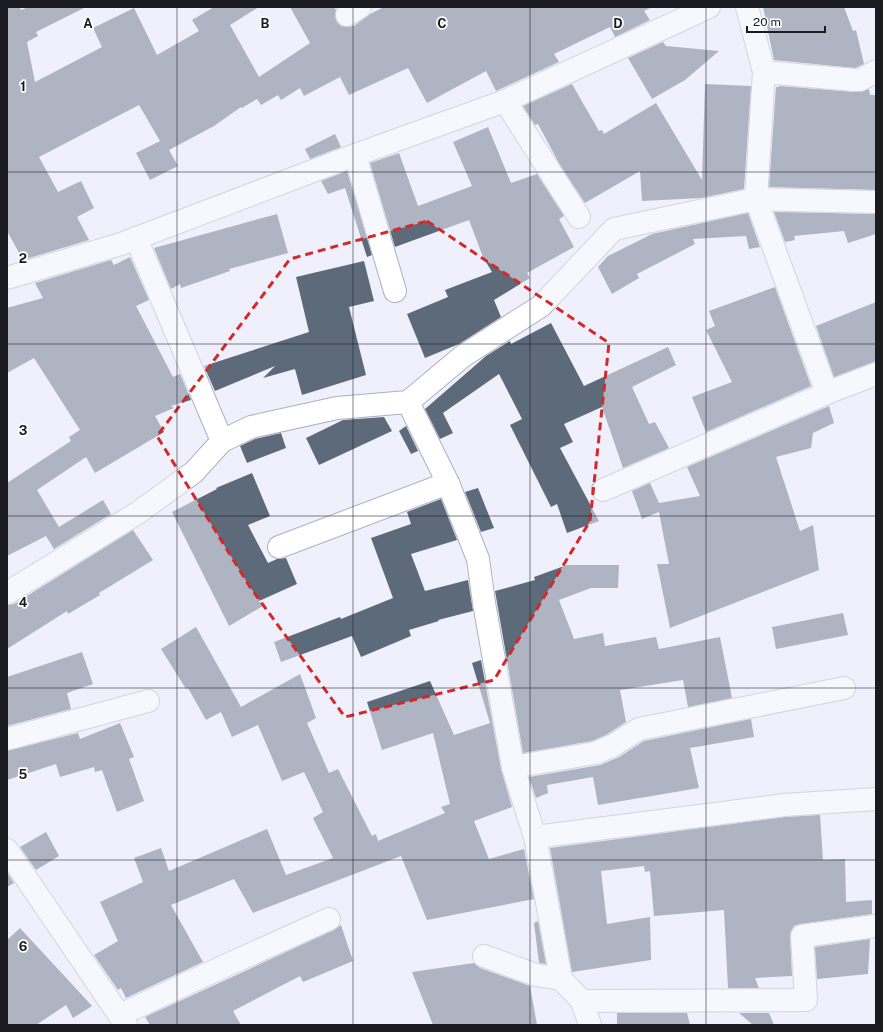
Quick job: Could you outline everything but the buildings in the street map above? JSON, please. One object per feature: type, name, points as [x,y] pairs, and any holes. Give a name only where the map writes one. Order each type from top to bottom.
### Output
[{"type":"street","points":[[7,278],[136,238],[355,155],[505,101],[709,7]]},
{"type":"street","points":[[747,7],[764,72],[756,199],[827,393]]},
{"type":"street","points":[[764,72],[860,80],[876,71]]},
{"type":"street","points":[[505,101],[579,217]]},
{"type":"street","points":[[355,155],[395,291]]},
{"type":"street","points":[[7,593],[139,512],[194,472],[222,441],[251,427],[336,408],[408,402],[463,356],[541,306],[614,229],[756,199],[876,202]]},
{"type":"street","points":[[136,238],[222,441]]},
{"type":"street","points":[[603,490],[827,393],[876,374]]},
{"type":"street","points":[[408,402],[448,483],[478,559],[484,603],[513,767],[535,837],[561,979],[582,1001],[590,1025]]},
{"type":"street","points":[[279,547],[448,483]]},
{"type":"street","points":[[513,767],[595,753],[612,746],[639,729],[844,688]]},
{"type":"street","points":[[7,739],[148,702]]},
{"type":"street","points":[[535,837],[784,805],[876,799]]},
{"type":"street","points":[[7,850],[123,1020],[229,964],[329,919]]},
{"type":"street","points":[[582,1001],[806,1000],[802,936],[876,926]]},
{"type":"street","points":[[484,956],[536,975],[561,979]]},
{"type":"highlighted area","points":[[427,221],[609,343],[590,521],[494,680],[345,717],[250,587],[157,436],[290,259]]}]
